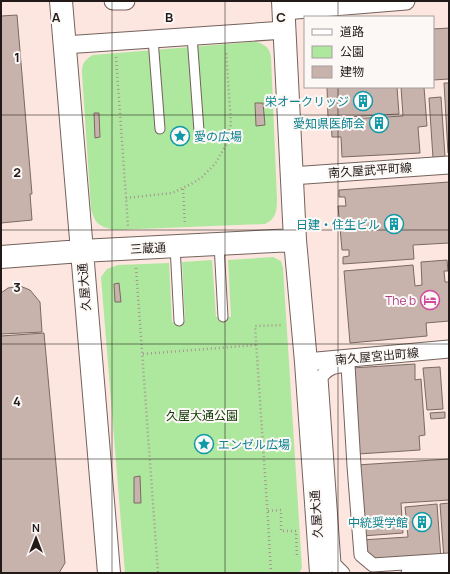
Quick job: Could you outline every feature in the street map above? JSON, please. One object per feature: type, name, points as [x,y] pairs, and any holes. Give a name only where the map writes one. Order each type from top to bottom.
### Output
[{"type":"street","name":"久屋大通","points":[[61,1],[109,573]]},
{"type":"street","points":[[113,1],[126,1]]},
{"type":"street","points":[[64,45],[192,36],[284,14],[406,1]]},
{"type":"street","name":"久屋大通","points":[[284,14],[295,240],[306,362],[321,573]]},
{"type":"street","name":"南久屋武平町線","points":[[291,176],[449,165]]},
{"type":"street","name":"三蔵通","points":[[1,257],[81,251],[295,240]]},
{"type":"street","name":"南久屋宮出町線","points":[[306,362],[449,349]]},
{"type":"street","points":[[342,573],[334,564],[321,378],[328,369],[337,366],[348,365],[354,474],[361,555],[373,565],[449,560]]},
{"type":"street","points":[[408,573],[449,570]]},
{"type":"lane","points":[[192,36],[199,131]]},
{"type":"lane","points":[[152,39],[160,129]]},
{"type":"lane","points":[[219,244],[224,317]]},
{"type":"lane","points":[[175,246],[180,321]]},
{"type":"path","points":[[108,57],[116,57],[128,226]]},
{"type":"path","points":[[183,189],[185,224]]},
{"type":"path","points":[[136,264],[158,573]]},
{"type":"path","points":[[271,573],[255,326],[284,325]]},
{"type":"path","points":[[142,354],[256,346]]},
{"type":"path","points":[[268,511],[281,510],[281,531],[296,531],[297,557]]},
{"type":"green space","name":"愛の広場","points":[[251,42],[264,45],[271,57],[277,199],[276,211],[272,220],[265,224],[114,230],[98,224],[91,209],[82,73],[82,67],[87,59],[93,55]]},
{"type":"green space","name":"久屋大通公園","points":[[273,257],[281,261],[283,268],[302,568],[299,573],[125,573],[101,277],[107,269],[118,265],[169,263],[172,322],[185,321],[182,262],[212,260],[216,317],[231,317],[228,260]]},
{"type":"building","points":[[17,15],[32,194],[30,194],[32,220],[1,223],[1,16]]},
{"type":"building","points":[[449,28],[449,79],[434,80],[434,29]]},
{"type":"building","points":[[444,83],[449,83],[449,153],[448,153]]},
{"type":"building","name":"栄オークリッジ","points":[[327,88],[397,88],[399,114],[328,118]]},
{"type":"building","name":"愛知県医師会","points":[[401,88],[424,88],[427,126],[418,127],[420,153],[342,157],[341,137],[332,137],[331,120],[403,116]]},
{"type":"building","points":[[441,97],[445,157],[433,158],[429,98]]},
{"type":"building","points":[[255,103],[263,103],[265,125],[256,126]]},
{"type":"building","points":[[94,113],[99,113],[100,137],[95,138]]},
{"type":"building","name":"日建・住生ビル","points":[[449,182],[449,243],[413,245],[414,259],[343,264],[343,257],[349,256],[349,250],[342,250],[338,206],[346,206],[345,197],[339,197],[339,190]]},
{"type":"building","points":[[447,260],[448,271],[444,271],[445,282],[449,282],[449,321],[426,323],[427,336],[350,343],[344,271],[413,265],[415,286],[422,285],[421,262]]},
{"type":"building","points":[[119,283],[121,302],[115,302],[114,284]]},
{"type":"building","points":[[20,286],[30,290],[40,302],[42,332],[1,334],[1,293],[8,288]]},
{"type":"building","points":[[44,333],[65,563],[59,573],[1,573],[1,336]]},
{"type":"building","points":[[415,364],[415,380],[421,379],[425,435],[419,436],[420,450],[358,454],[352,368]]},
{"type":"building","points":[[440,367],[443,409],[427,410],[423,368]]},
{"type":"building","points":[[445,412],[445,418],[431,419],[430,413]]},
{"type":"building","points":[[449,459],[449,500],[401,503],[403,533],[362,536],[357,465]]},
{"type":"building","points":[[140,476],[141,503],[134,503],[134,477]]},
{"type":"building","points":[[449,503],[449,559],[444,559],[440,504]]},
{"type":"building","name":"中統奨学館","points":[[437,504],[441,559],[373,564],[361,540],[408,537],[405,507]]},
{"type":"place","name":"栄オークリッジ","points":[[363,101]]},
{"type":"place","name":"愛知県医師会","points":[[379,123]]},
{"type":"place","name":"愛の広場","points":[[180,136]]},
{"type":"place","name":"日建・住生ビル","points":[[394,224]]},
{"type":"place","name":"The b","points":[[430,300]]},
{"type":"place","name":"エンゼル広場","points":[[204,444]]},
{"type":"place","name":"中統奨学館","points":[[422,522]]}]
